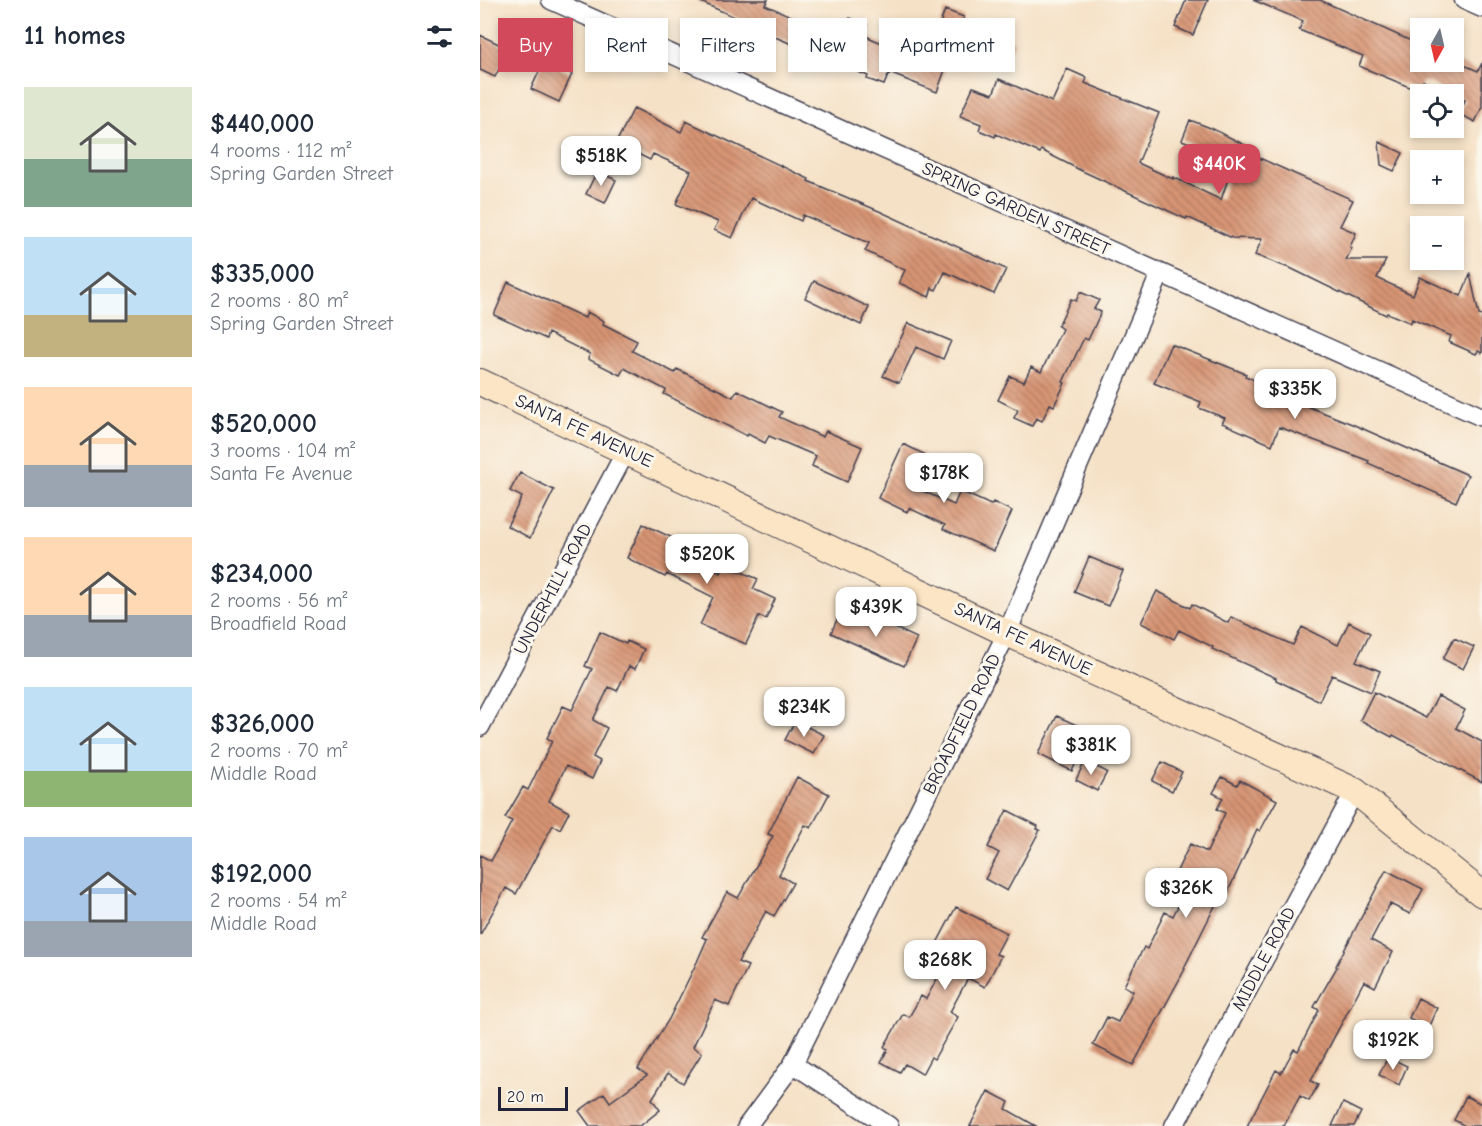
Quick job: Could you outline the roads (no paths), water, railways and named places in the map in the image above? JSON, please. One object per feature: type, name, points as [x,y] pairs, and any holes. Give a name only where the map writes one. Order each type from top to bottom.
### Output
[{"type":"main road","name":"SANTA FE AVENUE","points":[[480,382],[1007,633],[1355,791],[1482,894]]},
{"type":"street","name":"SPRING GARDEN STREET","points":[[551,0],[1482,417]]},
{"type":"street","points":[[1464,0],[1482,8]]},
{"type":"street","name":"BROADFIELD ROAD","points":[[747,1126],[793,1064],[1007,633],[1160,274]]},
{"type":"street","name":"UNDERHILL ROAD","points":[[480,728],[626,451]]},
{"type":"street","name":"MIDDLE ROAD","points":[[1174,1126],[1355,791]]},
{"type":"street","points":[[793,1064],[889,1126]]}]
